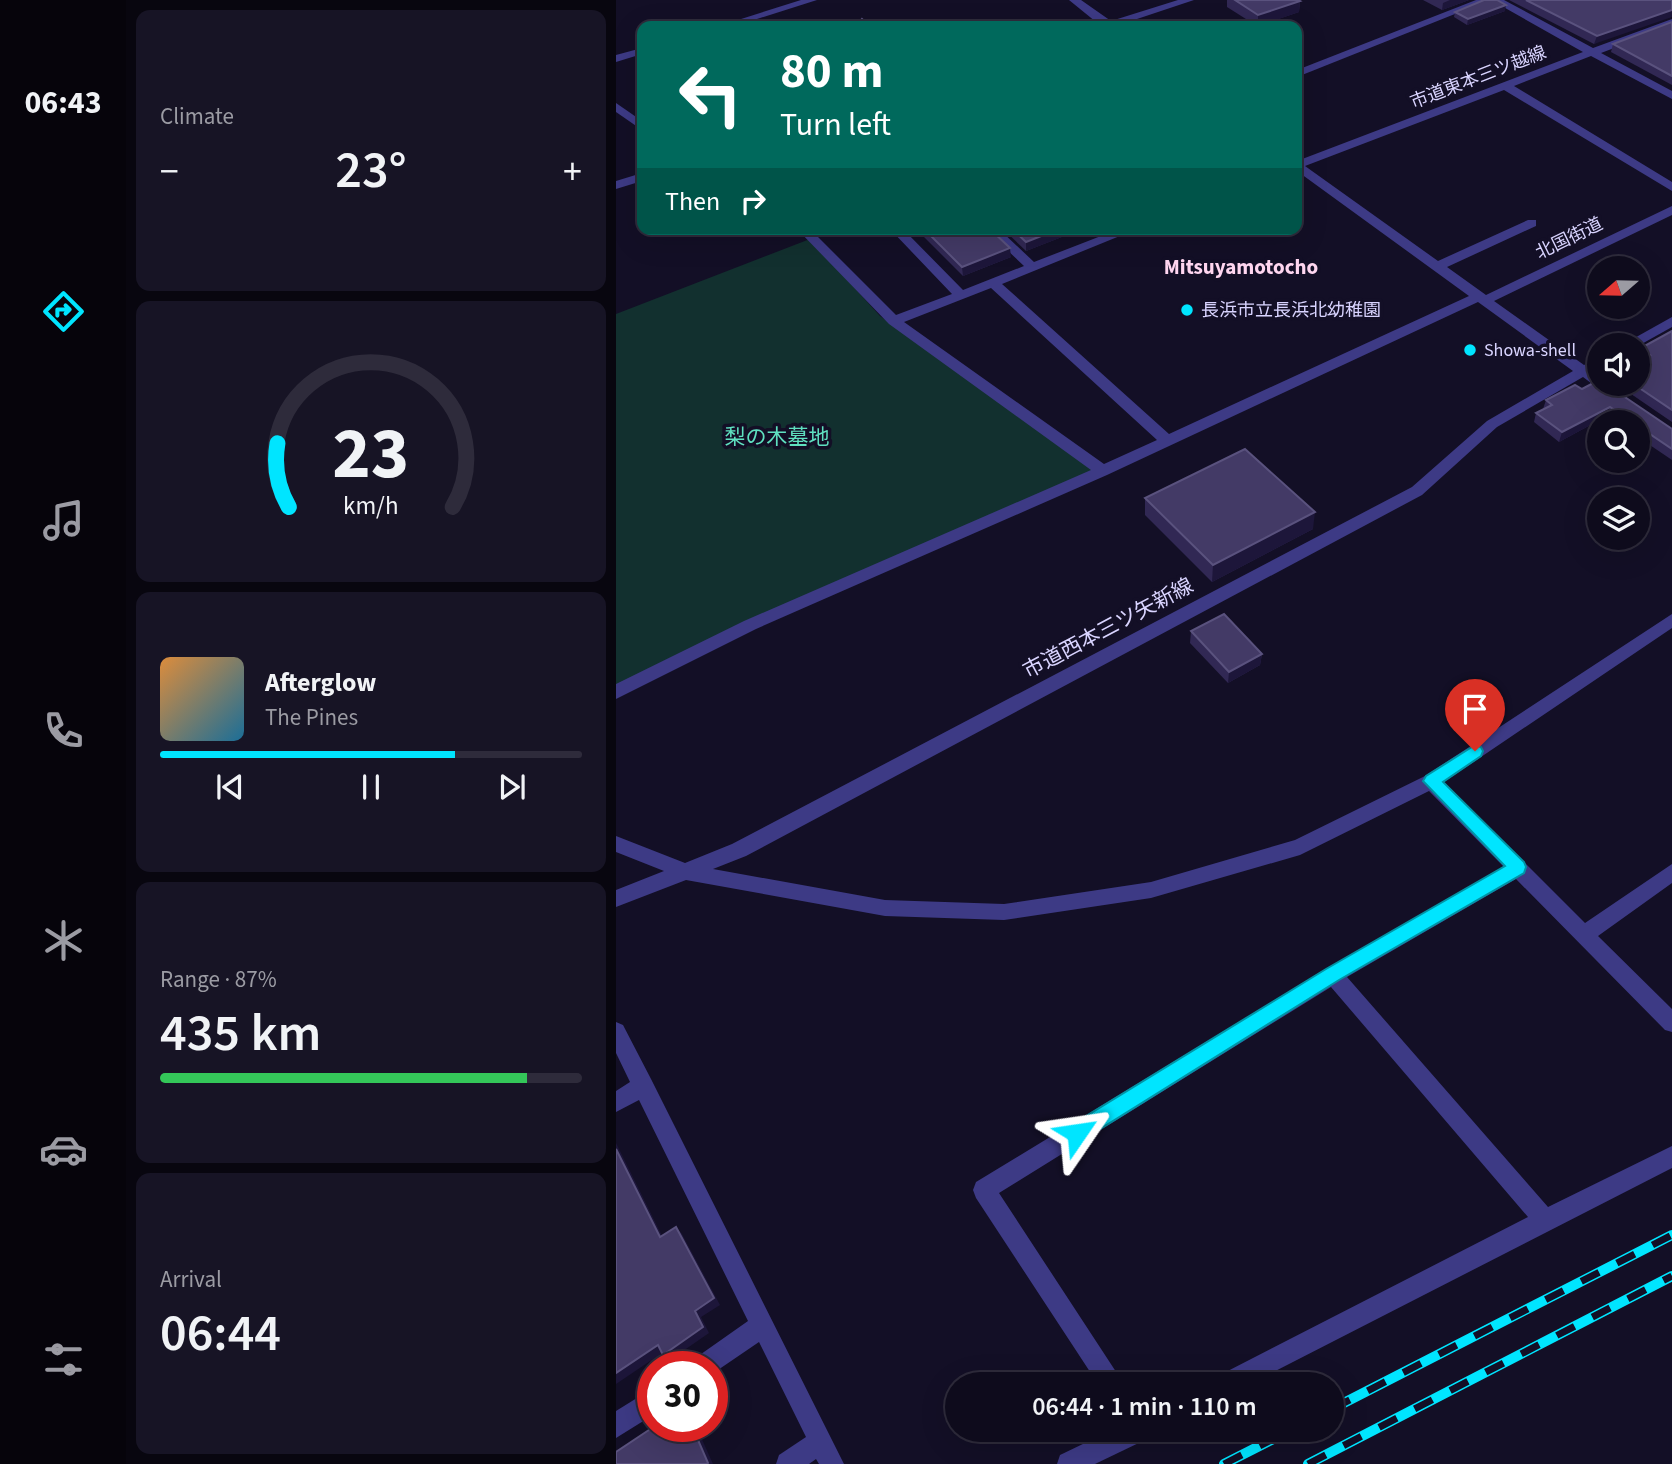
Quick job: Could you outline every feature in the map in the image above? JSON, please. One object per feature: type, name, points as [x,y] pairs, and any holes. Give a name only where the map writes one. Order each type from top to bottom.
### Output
[{"type":"street","points":[[741,21],[812,0]]},
{"type":"street","points":[[1074,0],[1102,21]]},
{"type":"street","points":[[1124,21],[1189,0]]},
{"type":"street","points":[[1302,72],[1485,0]]},
{"type":"street","points":[[1496,0],[1672,96]]},
{"type":"street","name":"市道東本三ツ越線","points":[[1302,163],[1672,22]]},
{"type":"street","points":[[1657,28],[1672,36]]},
{"type":"street","points":[[616,59],[637,53]]},
{"type":"street","points":[[1504,85],[1672,187]]},
{"type":"street","points":[[616,106],[637,123]]},
{"type":"street","points":[[1302,169],[1587,374]]},
{"type":"street","points":[[616,185],[637,179]]},
{"type":"street","name":"北国街道","points":[[616,692],[750,625],[1102,471],[1672,210]]},
{"type":"street","points":[[1436,267],[1532,223]]},
{"type":"street","points":[[809,235],[894,321],[1102,471]]},
{"type":"street","points":[[902,235],[961,295]]},
{"type":"street","points":[[997,235],[1032,267]]},
{"type":"street","points":[[894,321],[1115,235]]},
{"type":"street","points":[[993,283],[1167,440]]},
{"type":"street","points":[[1650,333],[1672,321]]},
{"type":"street","name":"市道西本三ツ矢新線","points":[[616,899],[739,850],[1417,491],[1492,424],[1587,368]]},
{"type":"street","points":[[616,844],[687,872],[885,908],[1004,912],[1151,890],[1300,847],[1432,781],[1672,620]]},
{"type":"street","points":[[1432,781],[1672,1023]]},
{"type":"street","points":[[1104,1372],[984,1190],[1333,975],[1518,867]]},
{"type":"street","points":[[1585,934],[1672,872]]},
{"type":"street","points":[[1333,975],[1545,1220]]},
{"type":"street","points":[[616,1032],[832,1464]]},
{"type":"street","points":[[616,1102],[643,1086]]},
{"type":"street","points":[[1249,1372],[1672,1157]]},
{"type":"street","points":[[725,1351],[764,1324]]},
{"type":"street","points":[[616,1426],[637,1411]]},
{"type":"street","points":[[788,1464],[821,1441]]},
{"type":"street","points":[[1069,1464],[1114,1442]]},
{"type":"green space","name":"梨の木墓地","points":[[810,239],[880,316],[1095,471],[616,687],[616,314]]},
{"type":"building","points":[[1235,0],[1298,0],[1300,1],[1258,15]]},
{"type":"building","points":[[1484,0],[1497,0],[1506,5],[1468,19],[1455,12]]},
{"type":"building","points":[[1526,0],[1672,0],[1672,10],[1597,36]]},
{"type":"building","points":[[1672,22],[1672,76],[1613,44]]},
{"type":"building","points":[[930,235],[996,235],[1010,248],[962,267]]},
{"type":"building","points":[[1018,235],[1044,235],[1026,242]]},
{"type":"building","points":[[1672,331],[1672,410],[1650,395],[1650,343]]},
{"type":"building","points":[[1575,385],[1582,389],[1587,386],[1587,396],[1623,396],[1644,410],[1614,410],[1610,407],[1604,410],[1587,410],[1587,419],[1562,432],[1536,413],[1552,405],[1546,400]]},
{"type":"building","points":[[1650,414],[1672,429],[1672,449],[1650,434]]},
{"type":"building","points":[[1245,449],[1315,512],[1213,565],[1145,498]]},
{"type":"building","points":[[1224,614],[1262,654],[1229,672],[1191,631]]},
{"type":"building","points":[[616,1149],[660,1237],[676,1227],[714,1298],[695,1311],[703,1327],[669,1351],[661,1351],[658,1345],[649,1351],[637,1351],[637,1359],[616,1373]]},
{"type":"building","points":[[637,1438],[637,1442],[699,1442],[708,1463],[616,1464],[616,1452]]},
{"type":"railway","points":[[1344,1403],[1672,1235]]},
{"type":"railway","points":[[1308,1464],[1672,1276]]},
{"type":"railway","points":[[1224,1464],[1267,1442]]},
{"type":"place","name":"長浜市立長浜北幼稚園","points":[[1187,310]]},
{"type":"place","name":"Showa-shell","points":[[1470,350]]},
{"type":"district","name":"Mitsuyamotocho","points":[[1241,267]]},
{"type":"route","points":[[1077,1133],[1333,975],[1518,867],[1432,781],[1475,751]]}]
